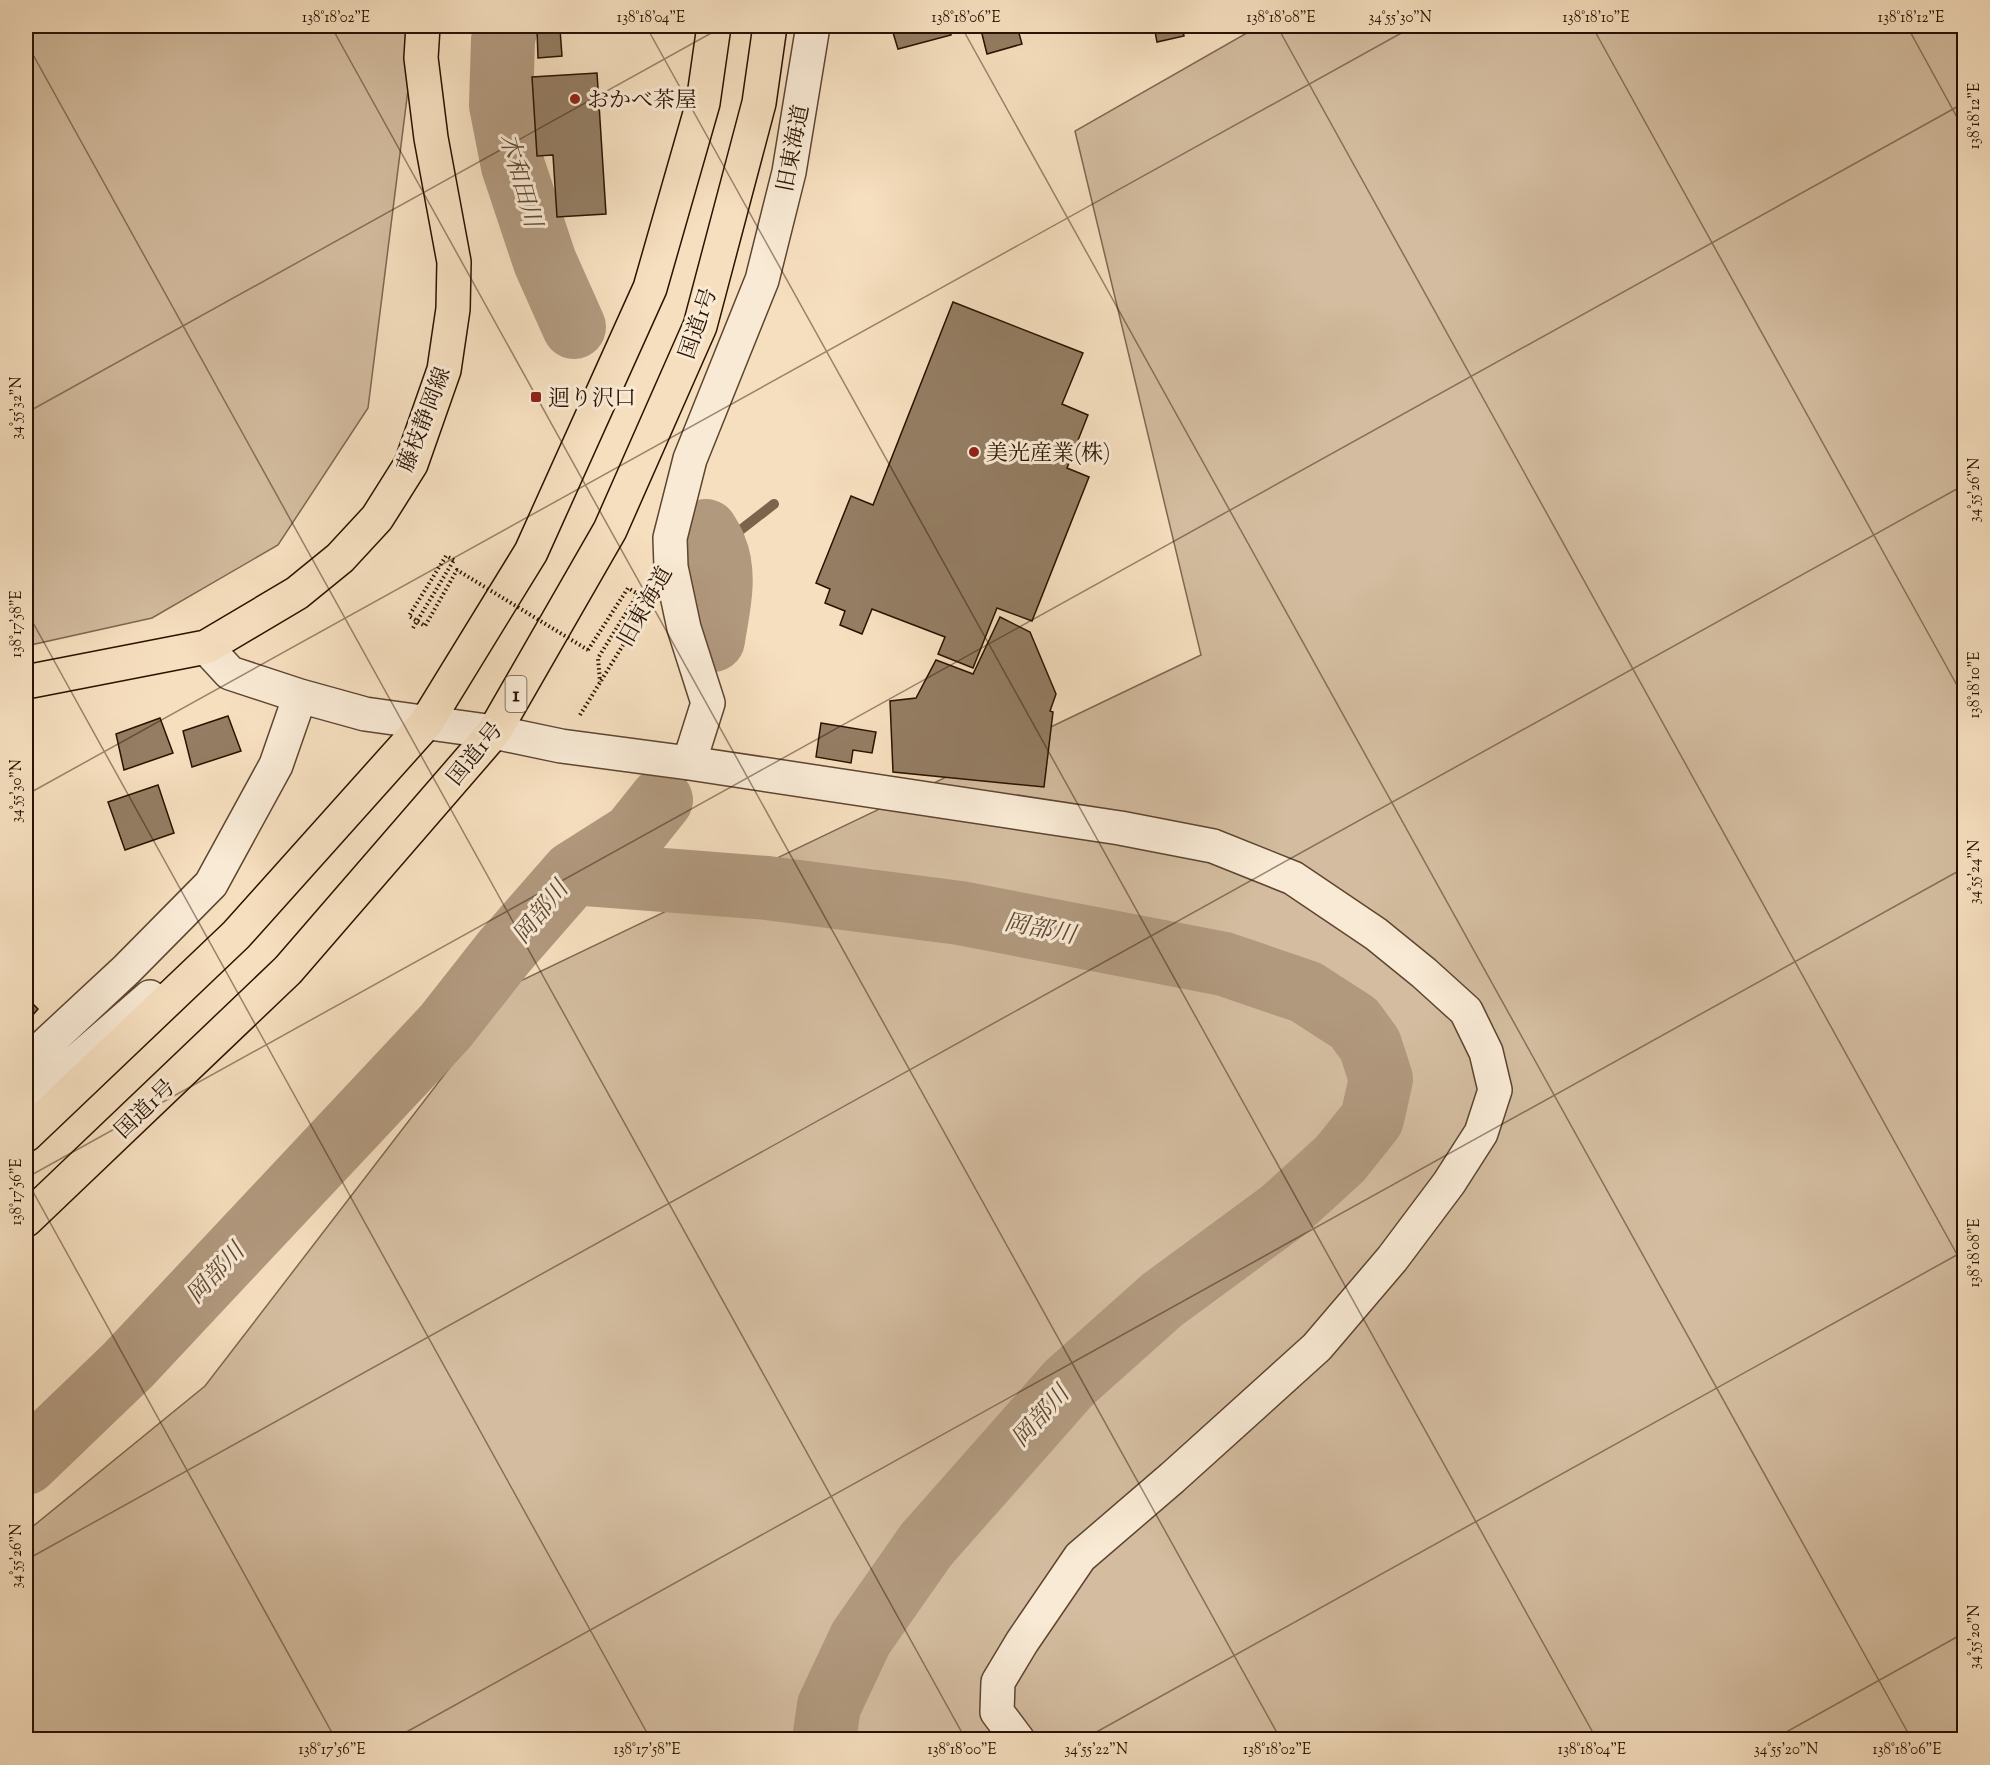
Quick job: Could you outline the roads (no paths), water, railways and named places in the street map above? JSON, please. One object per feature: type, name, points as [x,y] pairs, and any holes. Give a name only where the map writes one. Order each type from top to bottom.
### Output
[{"type":"main road","name":"藤枝静岡線","points":[[26,682],[206,647],[297,593],[340,558],[377,518],[411,464],[444,370],[453,309],[454,262],[431,138],[421,58],[423,26]]},
{"type":"main road","points":[[26,1135],[236,935],[426,723],[531,552],[650,288],[703,103],[714,26]]},
{"type":"main road","name":"国道1号","points":[[26,1220],[288,970],[494,732],[610,530],[700,326],[759,103],[770,26]]},
{"type":"street","name":"旧東海道","points":[[689,763],[708,703],[684,628],[671,567],[670,538],[690,459],[765,269],[789,172],[813,26]]},
{"type":"street","points":[[206,647],[230,673],[365,714],[494,732],[561,746],[1120,828],[1213,846],[1293,878],[1376,934],[1466,1011],[1486,1052],[1495,1090],[1481,1133],[1449,1183],[1392,1259],[1317,1347],[1172,1478],[1080,1557],[1022,1642],[998,1682],[997,1712],[1018,1740]]},
{"type":"street","points":[[26,1063],[126,970],[211,884],[276,765],[300,696]]},
{"type":"street","points":[[26,1105],[161,987],[236,935]]},
{"type":"waterway","name":"木和田川","points":[[506,26],[503,40],[501,105],[513,166],[545,262],[574,327]]},
{"type":"waterway","points":[[716,549],[774,504]]},
{"type":"waterway","name":"木和田川","points":[[706,531],[719,559],[721,582],[713,640]]},
{"type":"waterway","name":"岡部川","points":[[26,1463],[128,1365],[445,1027],[504,952],[573,873],[633,835],[661,800]]},
{"type":"waterway","name":"岡部川","points":[[573,873],[767,888],[960,913],[1224,964],[1306,992],[1354,1023],[1370,1045],[1381,1079],[1372,1119],[1340,1159],[1283,1211],[1162,1300],[1069,1383],[926,1545],[861,1638],[829,1706],[824,1740]]},
{"type":"place","name":"おかべ茶屋","points":[[575,99]]},
{"type":"place","name":"迴り沢口","points":[[536,397]]},
{"type":"place","name":"美光産業(株)","points":[[974,452]]}]
